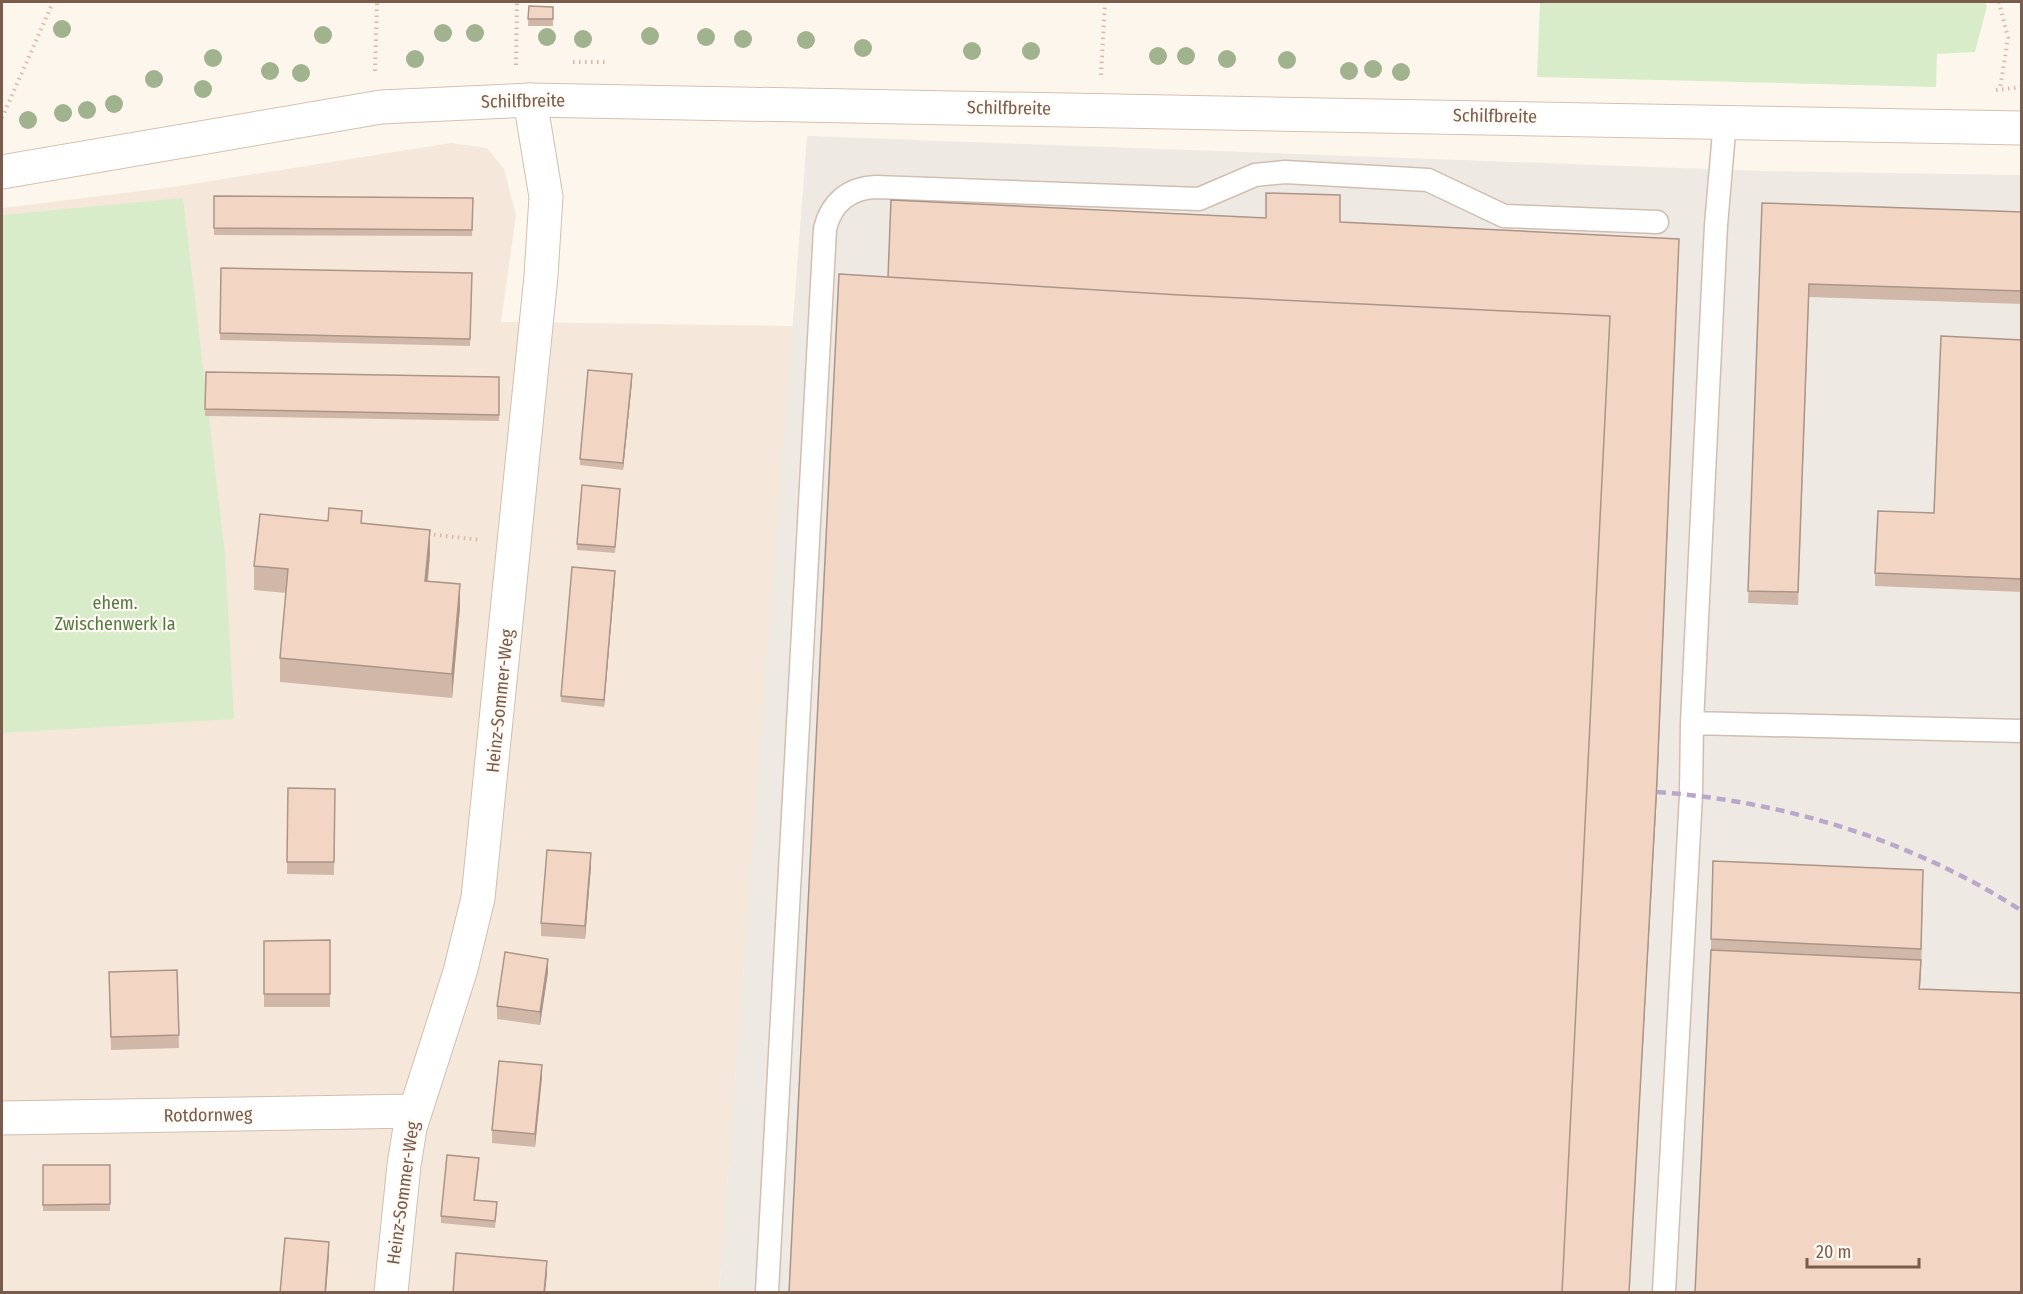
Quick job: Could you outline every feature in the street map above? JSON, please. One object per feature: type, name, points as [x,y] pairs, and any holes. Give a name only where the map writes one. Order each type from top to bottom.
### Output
[{"type":"main road","name":"Schilfbreite","points":[[2,171],[381,107],[530,100],[2022,128]]},
{"type":"main road","name":"Heinz-Sommer-Weg","points":[[391,1293],[404,1165],[415,1111],[460,972],[478,898],[541,276],[546,197],[530,100]]},
{"type":"main road","name":"Rotdornweg","points":[[2,1118],[415,1111]]},
{"type":"lane","points":[[1664,1293],[1691,795],[1692,723],[1716,225],[1725,122]]},
{"type":"lane","points":[[767,1293],[825,229],[836,204],[860,189],[876,187],[1199,199],[1255,175],[1285,172],[1428,180],[1504,216],[1657,222]]},
{"type":"lane","points":[[1692,723],[2022,731]]},
{"type":"path","points":[[2,118],[53,2]]},
{"type":"path","points":[[376,2],[374,58],[381,107]]},
{"type":"path","points":[[516,65],[517,2]]},
{"type":"path","points":[[1101,76],[1105,2]]},
{"type":"path","points":[[1999,2],[2008,38],[2000,89]]},
{"type":"path","points":[[2006,87],[2022,87]]},
{"type":"path","points":[[425,534],[515,544]]},
{"type":"shaded area","points":[[807,136],[1761,171],[2021,175],[2021,1292],[719,1292]]},
{"type":"shaded area","points":[[451,143],[487,148],[504,169],[516,215],[501,322],[793,326],[719,1292],[2,1292],[2,208],[173,187]]},
{"type":"green space","points":[[1540,2],[1984,2],[1987,6],[1975,52],[1937,54],[1936,87],[1537,77]]},
{"type":"green space","name":"ehem. Zwischenwerk Ia","points":[[183,198],[225,554],[234,719],[2,733],[2,215]]},
{"type":"building","points":[[529,6],[553,7],[553,19],[528,19]]},
{"type":"building","points":[[1266,193],[1340,195],[1340,222],[1679,239],[1657,780],[1629,1293],[1562,1293],[1610,316],[1180,295],[888,277],[891,200],[1266,218]]},
{"type":"building","points":[[214,196],[473,198],[472,230],[214,228]]},
{"type":"building","points":[[1762,203],[2022,212],[2022,291],[1809,284],[1798,592],[1748,591]]},
{"type":"building","points":[[221,268],[472,273],[470,339],[220,333]]},
{"type":"building","points":[[839,274],[1180,295],[1610,316],[1562,1293],[789,1293]]},
{"type":"building","points":[[1941,336],[2022,340],[2022,579],[1875,573],[1878,511],[1934,513]]},
{"type":"building","points":[[588,370],[632,374],[623,463],[580,459]]},
{"type":"building","points":[[206,372],[499,377],[499,415],[205,409]]},
{"type":"building","points":[[582,485],[620,489],[615,547],[577,544]]},
{"type":"building","points":[[329,508],[362,511],[361,523],[430,530],[425,581],[460,584],[452,674],[280,658],[288,569],[254,566],[260,514],[328,521]]},
{"type":"building","points":[[572,567],[615,571],[604,700],[561,696]]},
{"type":"building","points":[[288,788],[335,789],[334,862],[287,862]]},
{"type":"building","points":[[547,850],[591,853],[585,926],[541,923]]},
{"type":"building","points":[[1713,861],[1923,870],[1921,949],[1711,939]]},
{"type":"building","points":[[330,940],[330,994],[264,994],[264,941]]},
{"type":"building","points":[[1711,950],[1921,960],[1919,989],[2022,993],[2022,1293],[1695,1293]]},
{"type":"building","points":[[505,952],[548,959],[540,1012],[497,1006]]},
{"type":"building","points":[[177,970],[179,1035],[111,1037],[109,972]]},
{"type":"building","points":[[499,1061],[542,1065],[535,1134],[492,1130]]},
{"type":"building","points":[[447,1155],[479,1158],[474,1200],[497,1202],[495,1221],[441,1216]]},
{"type":"building","points":[[43,1165],[110,1165],[110,1204],[43,1205]]},
{"type":"building","points":[[285,1238],[329,1242],[325,1293],[280,1293]]},
{"type":"building","points":[[456,1253],[547,1261],[544,1293],[453,1293]]},
{"type":"railway","points":[[1657,792],[1753,805],[1800,815],[1847,829],[1937,864],[1981,886],[2022,911]]}]
